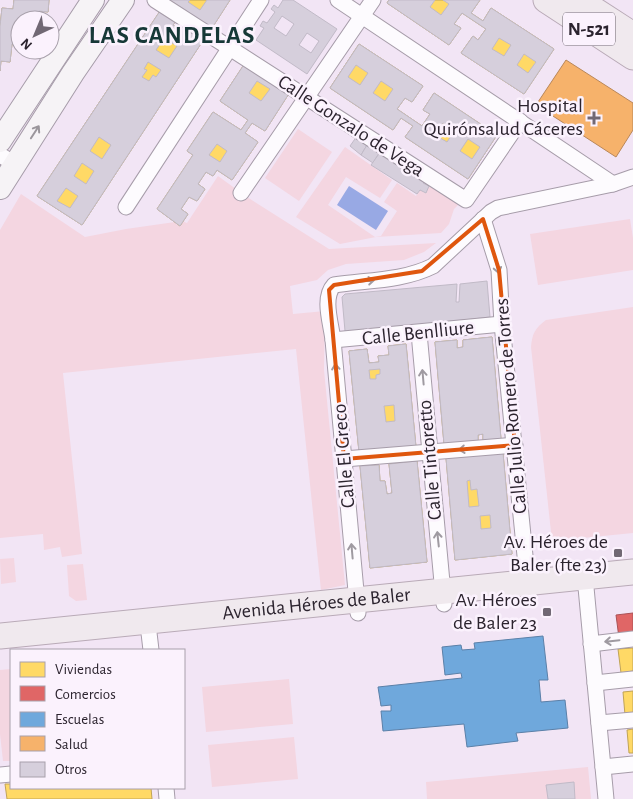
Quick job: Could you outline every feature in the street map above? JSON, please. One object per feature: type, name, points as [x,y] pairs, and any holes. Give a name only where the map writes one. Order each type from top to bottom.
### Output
[{"type":"main road","points":[[4,132],[93,0]]},
{"type":"main road","points":[[0,188],[7,159],[123,0]]},
{"type":"main road","name":"N-521","points":[[546,0],[633,58]]},
{"type":"main road","name":"N-521","points":[[579,0],[633,35]]},
{"type":"main road","name":"Avenida Héroes de Baler","points":[[586,584],[633,572]]},
{"type":"main road","name":"Avenida Héroes de Baler","points":[[0,646],[150,642],[358,606],[443,594],[586,584],[633,586]]},
{"type":"main road","name":"Avenida Héroes de Baler","points":[[0,636],[358,606]]},
{"type":"street","name":"Calle Gonzalo de Vega","points":[[155,0],[466,200],[520,121]]},
{"type":"street","points":[[126,207],[261,0]]},
{"type":"street","points":[[338,0],[613,184]]},
{"type":"street","points":[[241,193],[373,0]]},
{"type":"street","points":[[613,184],[633,164]]},
{"type":"street","points":[[483,219],[498,208],[613,184],[633,177]]},
{"type":"street","name":"Calle El Greco","points":[[358,606],[333,340],[327,299],[329,290],[334,285],[405,277],[433,266],[483,219]]},
{"type":"street","name":"Calle Julio Romero de Torres","points":[[483,219],[498,270],[529,589]]},
{"type":"street","name":"Calle Benlliure","points":[[333,340],[502,324]]},
{"type":"street","name":"Calle Tintoretto","points":[[419,333],[443,594]]},
{"type":"street","points":[[344,459],[515,444]]},
{"type":"street","points":[[586,584],[606,799]]},
{"type":"street","points":[[591,644],[633,639]]},
{"type":"street","points":[[595,683],[633,679]]},
{"type":"street","points":[[599,723],[633,720]]},
{"type":"street","points":[[603,766],[633,764]]},
{"type":"highlighted area","points":[[483,219],[499,270],[515,445],[344,459],[329,290],[334,285],[422,271]]},
{"type":"shaded area","points":[[298,129],[332,152],[299,201],[265,178]]},
{"type":"shaded area","points":[[345,147],[392,180],[380,198],[346,177],[328,205],[375,237],[381,236],[397,211],[384,202],[397,183],[416,196],[420,190],[426,193],[429,186],[459,204],[454,209],[449,224],[441,233],[376,237],[340,244],[296,217]]},
{"type":"shaded area","points":[[218,176],[247,197],[329,249],[436,243],[424,252],[404,260],[346,264],[328,270],[317,280],[290,286],[293,314],[325,311],[324,370],[345,585],[321,590],[296,349],[63,373],[82,554],[62,557],[60,547],[44,550],[43,534],[0,538],[0,230],[21,194],[85,237],[182,221],[187,223]]},
{"type":"shaded area","points":[[630,219],[633,238],[633,270],[538,285],[530,234]]},
{"type":"shaded area","points":[[633,307],[633,533],[552,541],[531,347],[533,335],[546,320]]},
{"type":"shaded area","points":[[14,558],[16,582],[1,584],[0,559]]},
{"type":"shaded area","points":[[83,564],[87,600],[76,601],[69,596],[67,565]]},
{"type":"shaded area","points":[[10,669],[10,761],[3,761],[0,734],[0,670]]},
{"type":"shaded area","points":[[289,679],[293,724],[206,732],[202,687]]},
{"type":"shaded area","points":[[294,737],[298,779],[212,787],[208,745]]},
{"type":"shaded area","points":[[588,767],[591,799],[427,799],[426,782]]},
{"type":"water","points":[[349,186],[388,211],[376,230],[337,205]]},
{"type":"building: Viviendas","points":[[14,0],[49,0],[48,10],[10,10],[10,62],[1,61],[0,71],[2,8],[13,9]]},
{"type":"building: Viviendas","points":[[170,0],[230,0],[212,28]]},
{"type":"building: Viviendas","points":[[389,0],[480,0],[471,13],[483,21],[491,8],[554,49],[524,94],[461,53],[473,36],[478,40],[486,29],[462,13],[454,24],[461,28],[449,45],[387,3]]},
{"type":"building: Viviendas","points":[[162,8],[178,18],[173,25],[179,29],[184,22],[206,36],[82,225],[37,196]]},
{"type":"building: Viviendas","points":[[359,44],[423,86],[412,102],[405,98],[397,109],[422,126],[430,114],[423,110],[434,93],[497,135],[468,179],[405,137],[413,126],[401,118],[393,130],[330,88]]},
{"type":"building: Viviendas","points":[[245,63],[290,92],[265,131],[252,123],[245,133],[258,142],[232,180],[217,170],[213,176],[206,172],[198,184],[205,189],[197,201],[189,197],[181,209],[188,214],[180,226],[157,209],[193,155],[187,151],[213,112],[241,130],[248,120],[220,101]]},
{"type":"building: Viviendas","points":[[492,337],[501,439],[483,440],[483,434],[478,435],[478,441],[444,444],[435,342],[457,340],[457,348],[463,347],[463,340]]},
{"type":"building: Viviendas","points":[[406,344],[416,447],[359,452],[349,351],[367,349],[369,363],[379,362],[378,356],[389,355],[388,346]]},
{"type":"building: Viviendas","points":[[503,453],[512,554],[455,560],[446,458]]},
{"type":"building: Viviendas","points":[[417,461],[427,562],[370,568],[360,466],[379,465],[380,481],[385,481],[387,494],[392,493],[389,464]]},
{"type":"building: Viviendas","points":[[633,648],[633,671],[621,673],[618,649]]},
{"type":"building: Viviendas","points":[[633,691],[633,715],[625,715],[623,692]]},
{"type":"building: Viviendas","points":[[633,729],[633,753],[629,753],[627,730]]},
{"type":"building: Viviendas","points":[[5,784],[10,784],[10,789],[151,789],[152,799],[7,799]]},
{"type":"building: Comercios","points":[[633,613],[633,637],[619,638],[616,615]]},
{"type":"building: Escuelas","points":[[543,636],[548,680],[539,680],[541,702],[565,700],[568,728],[516,733],[518,741],[467,747],[464,724],[383,731],[381,711],[391,711],[391,705],[381,706],[378,687],[462,678],[461,673],[445,675],[442,647],[461,645],[462,650],[475,649],[474,643]]},
{"type":"building: Salud","name":"Hospital Quirónsalud Cáceres","points":[[566,60],[633,103],[633,130],[616,157],[536,105]]},
{"type":"building: Otros","points":[[14,0],[49,0],[48,10],[10,10],[10,62],[1,61],[0,71],[2,8],[13,9]]},
{"type":"building: Otros","points":[[170,0],[190,0],[188,2],[200,10],[207,0],[230,0],[212,28]]},
{"type":"building: Otros","points":[[283,0],[293,0],[337,29],[307,74],[256,40],[264,28],[260,26],[263,21],[267,23],[275,12],[271,9],[274,5],[278,8]],"holes":[[[282,16],[294,24],[286,36],[274,28]],[[307,33],[319,41],[311,53],[299,45]]]},
{"type":"building: Otros","points":[[389,0],[435,0],[430,7],[441,15],[449,4],[443,0],[480,0],[471,13],[483,21],[491,8],[554,49],[524,94],[461,53],[473,36],[478,40],[486,29],[462,13],[454,24],[461,28],[449,45],[387,3]],"holes":[[[499,38],[511,45],[504,56],[492,49]],[[524,54],[536,62],[528,73],[517,65]]]},
{"type":"building: Otros","points":[[162,8],[178,18],[173,25],[179,29],[184,22],[206,36],[82,225],[37,196]],"holes":[[[164,38],[177,46],[169,58],[156,50]],[[148,62],[161,70],[156,77],[153,75],[149,81],[142,77],[147,70],[144,69]],[[99,137],[111,145],[102,159],[90,151]],[[82,163],[94,171],[86,184],[74,176]],[[66,188],[78,196],[70,208],[57,201]]]},
{"type":"building: Otros","points":[[359,44],[423,86],[412,102],[405,98],[397,109],[422,126],[430,114],[423,110],[434,93],[497,135],[468,179],[405,137],[413,126],[401,118],[393,130],[330,88]],"holes":[[[356,65],[368,73],[360,85],[348,77]],[[381,81],[393,89],[385,101],[373,93]],[[443,123],[455,130],[447,142],[435,135]],[[468,139],[480,147],[472,159],[460,151]]]},
{"type":"building: Otros","points":[[245,63],[290,92],[265,131],[252,123],[245,133],[258,142],[232,180],[217,170],[213,176],[206,172],[198,184],[205,189],[197,201],[189,197],[181,209],[188,214],[180,226],[157,209],[193,155],[187,151],[213,112],[241,130],[248,120],[220,101]],"holes":[[[257,81],[270,89],[261,101],[249,93]],[[217,144],[227,151],[220,162],[209,155]]]},
{"type":"building: Otros","points":[[357,136],[367,145],[361,155],[350,146]]},
{"type":"building: Otros","points":[[367,145],[379,153],[373,163],[361,155]]},
{"type":"building: Otros","points":[[381,151],[425,181],[423,183],[429,186],[426,193],[420,190],[417,194],[371,165]]},
{"type":"building: Otros","points":[[487,281],[490,317],[348,333],[345,331],[342,297],[345,294],[457,284],[456,302],[459,302],[460,284]]},
{"type":"building: Otros","points":[[492,337],[501,439],[483,440],[483,434],[478,435],[478,441],[444,444],[435,342],[457,340],[457,348],[463,347],[463,340]]},
{"type":"building: Otros","points":[[406,344],[416,447],[359,452],[349,351],[367,349],[369,363],[379,362],[378,356],[389,355],[388,346]],"holes":[[[380,369],[380,374],[376,375],[376,379],[370,379],[369,370]],[[394,405],[395,421],[386,422],[384,406]]]},
{"type":"building: Otros","points":[[503,453],[512,554],[455,560],[446,458]],"holes":[[[470,480],[471,490],[477,489],[479,506],[469,507],[467,481]],[[490,515],[491,528],[481,529],[480,516]]]},
{"type":"building: Otros","points":[[417,461],[427,562],[370,568],[360,466],[379,465],[380,481],[385,481],[387,494],[392,493],[389,464]]},
{"type":"building: Otros","points":[[574,782],[575,799],[548,799],[546,785]]},
{"type":"place","name":"Hospital Quirónsalud Cáceres","points":[[594,118]]},
{"type":"place","name":"Av. Héroes de Baler (fte 23)","points":[[618,553]]},
{"type":"place","name":"Av. Héroes de Baler 23","points":[[547,612]]},
{"type":"district","name":"LAS CANDELAS","points":[[172,35]]}]
